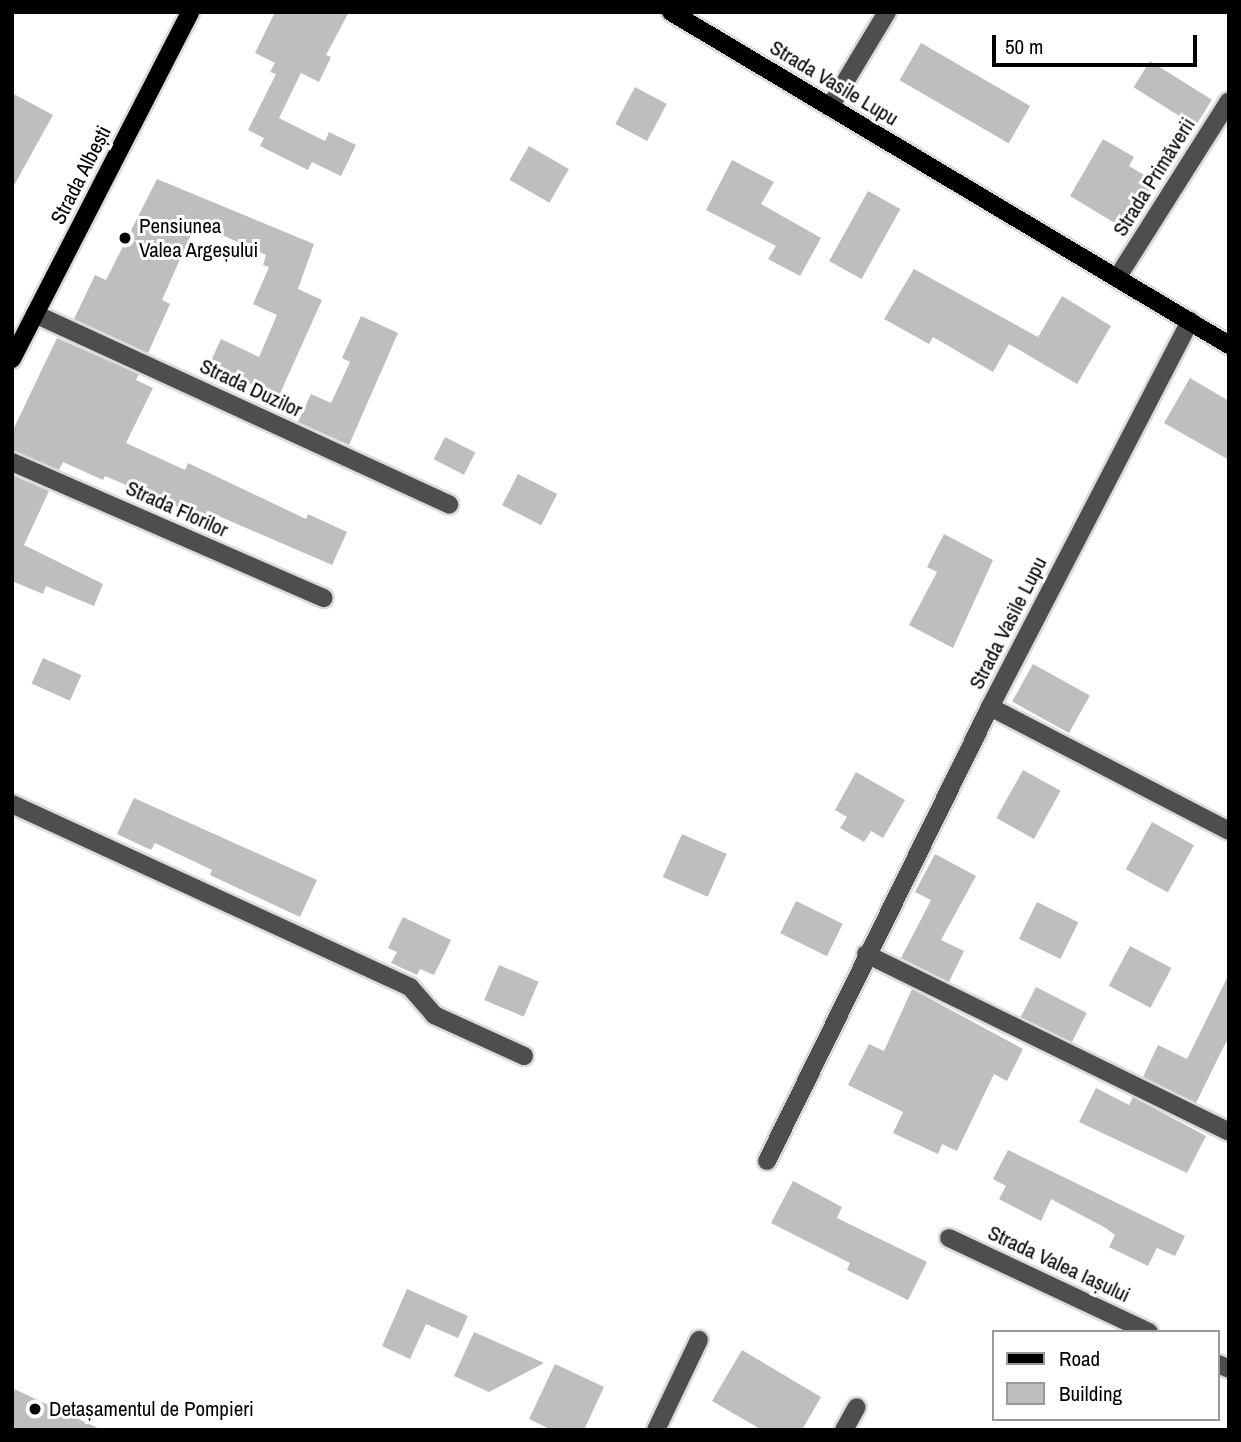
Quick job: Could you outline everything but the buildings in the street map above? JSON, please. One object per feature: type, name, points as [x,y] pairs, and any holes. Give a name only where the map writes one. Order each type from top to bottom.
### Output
[{"type":"main road","name":"Strada Albești","points":[[12,359],[190,12]]},
{"type":"main road","name":"Strada Vasile Lupu","points":[[671,12],[1229,345]]},
{"type":"street","points":[[830,107],[887,12]]},
{"type":"street","name":"Strada Primăverii","points":[[1117,278],[1229,101]]},
{"type":"street","name":"Strada Duzilor","points":[[35,314],[449,504]]},
{"type":"street","name":"Strada Vasile Lupu","points":[[1190,321],[990,707],[1229,831]]},
{"type":"street","name":"Strada Florilor","points":[[12,462],[324,598]]},
{"type":"street","points":[[767,1161],[866,954],[990,707]]},
{"type":"street","points":[[12,804],[410,987],[434,1015],[524,1056]]},
{"type":"street","points":[[866,954],[1229,1132]]},
{"type":"street","name":"Strada Valea Iașului","points":[[949,1238],[1145,1330]]},
{"type":"street","points":[[656,1430],[699,1340]]},
{"type":"street","points":[[844,1430],[857,1407]]},
{"type":"place","name":"Pensiunea Valea Argeșului","points":[[125,238]]},
{"type":"place","name":"Detașamentul de Pompieri","points":[[35,1409]]}]
